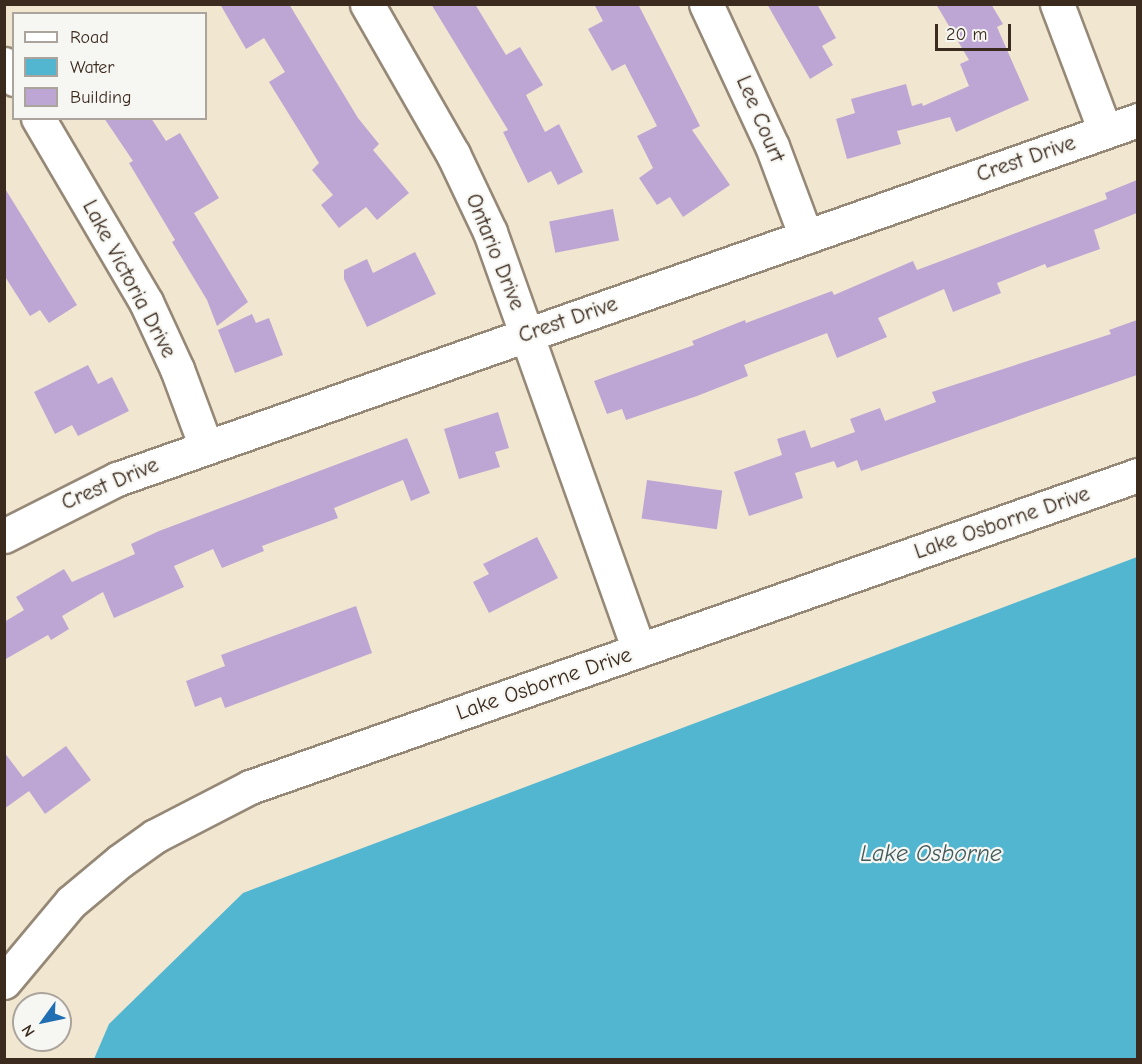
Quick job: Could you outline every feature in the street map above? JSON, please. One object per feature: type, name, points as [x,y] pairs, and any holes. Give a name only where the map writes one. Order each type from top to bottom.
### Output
[{"type":"street","name":"Ontario Drive","points":[[367,4],[453,154],[490,232],[639,650]]},
{"type":"street","name":"Lee Court","points":[[706,4],[772,146],[806,237]]},
{"type":"street","points":[[1057,4],[1105,131]]},
{"type":"street","name":"Lake Victoria Drive","points":[[39,120],[146,302],[177,369],[206,447]]},
{"type":"street","name":"Crest Drive","points":[[4,536],[117,479],[1137,120]]},
{"type":"street","name":"Lake Osborne Drive","points":[[4,982],[42,933],[88,888],[155,836],[211,804],[250,787],[1137,475]]},
{"type":"water","name":"Lake Osborne","points":[[1137,557],[1137,1059],[94,1059],[109,1024],[243,893]]},
{"type":"building","points":[[220,4],[289,4],[358,118],[379,144],[373,150],[409,193],[377,220],[366,207],[339,228],[321,205],[333,195],[312,170],[319,163],[269,82],[285,72],[264,38],[246,49]]},
{"type":"building","points":[[431,4],[475,4],[506,55],[520,47],[543,85],[526,95],[545,132],[559,124],[583,172],[558,185],[551,171],[528,183],[503,132],[508,130]]},
{"type":"building","points":[[594,4],[638,4],[700,126],[692,130],[730,185],[683,217],[670,197],[657,205],[639,178],[653,168],[637,136],[657,126],[625,64],[612,71],[588,29],[603,21]]},
{"type":"building","points":[[767,4],[817,4],[836,38],[822,46],[833,65],[810,79]]},
{"type":"building","points":[[936,4],[991,4],[1003,24],[997,27],[1029,100],[956,132],[950,117],[897,131],[901,144],[847,159],[836,119],[855,113],[851,99],[906,84],[912,106],[922,103],[923,106],[969,86],[960,64],[969,60]]},
{"type":"building","points":[[105,120],[152,120],[166,141],[180,133],[219,198],[194,213],[248,302],[217,326],[207,300],[172,242],[175,240],[129,163],[133,161]]},
{"type":"building","points":[[1137,180],[1137,213],[1094,230],[1100,249],[1047,268],[1045,264],[997,283],[1001,293],[953,312],[944,289],[878,318],[887,337],[837,358],[827,333],[744,365],[748,376],[697,396],[626,420],[622,409],[607,414],[594,381],[694,345],[692,341],[745,320],[746,323],[832,291],[834,295],[913,261],[917,270],[1107,199],[1105,193]]},
{"type":"building","points":[[4,187],[77,305],[49,323],[40,310],[30,316],[4,275]]},
{"type":"building","points":[[613,209],[619,240],[555,253],[549,221]]},
{"type":"building","points":[[415,252],[436,294],[367,327],[344,279],[344,270],[367,259],[373,273]]},
{"type":"building","points":[[252,314],[256,323],[269,318],[283,355],[235,373],[218,330]]},
{"type":"building","points":[[1137,320],[1137,375],[861,471],[857,460],[837,468],[834,461],[795,473],[803,498],[749,516],[734,472],[782,455],[777,439],[805,430],[811,448],[855,432],[850,419],[880,408],[885,421],[936,402],[932,392],[1111,334],[1109,330]]},
{"type":"building","points":[[88,365],[98,384],[112,377],[129,411],[78,436],[72,425],[55,434],[34,392]]},
{"type":"building","points":[[498,412],[509,448],[495,452],[500,467],[459,479],[444,429]]},
{"type":"building","points":[[407,438],[430,493],[411,501],[403,480],[334,508],[338,518],[262,546],[264,551],[222,568],[213,549],[174,566],[184,587],[114,618],[103,592],[62,616],[69,629],[51,640],[48,635],[4,660],[4,622],[24,610],[16,597],[64,569],[72,582],[135,554],[131,544],[159,531]]},
{"type":"building","points":[[647,480],[722,491],[717,529],[642,519]]},
{"type":"building","points":[[537,537],[558,578],[489,613],[473,582],[489,574],[483,564]]},
{"type":"building","points":[[356,606],[372,653],[225,708],[221,697],[195,707],[186,681],[225,666],[221,655]]},
{"type":"building","points":[[66,746],[91,780],[45,814],[29,791],[4,809],[4,752],[23,777]]}]
